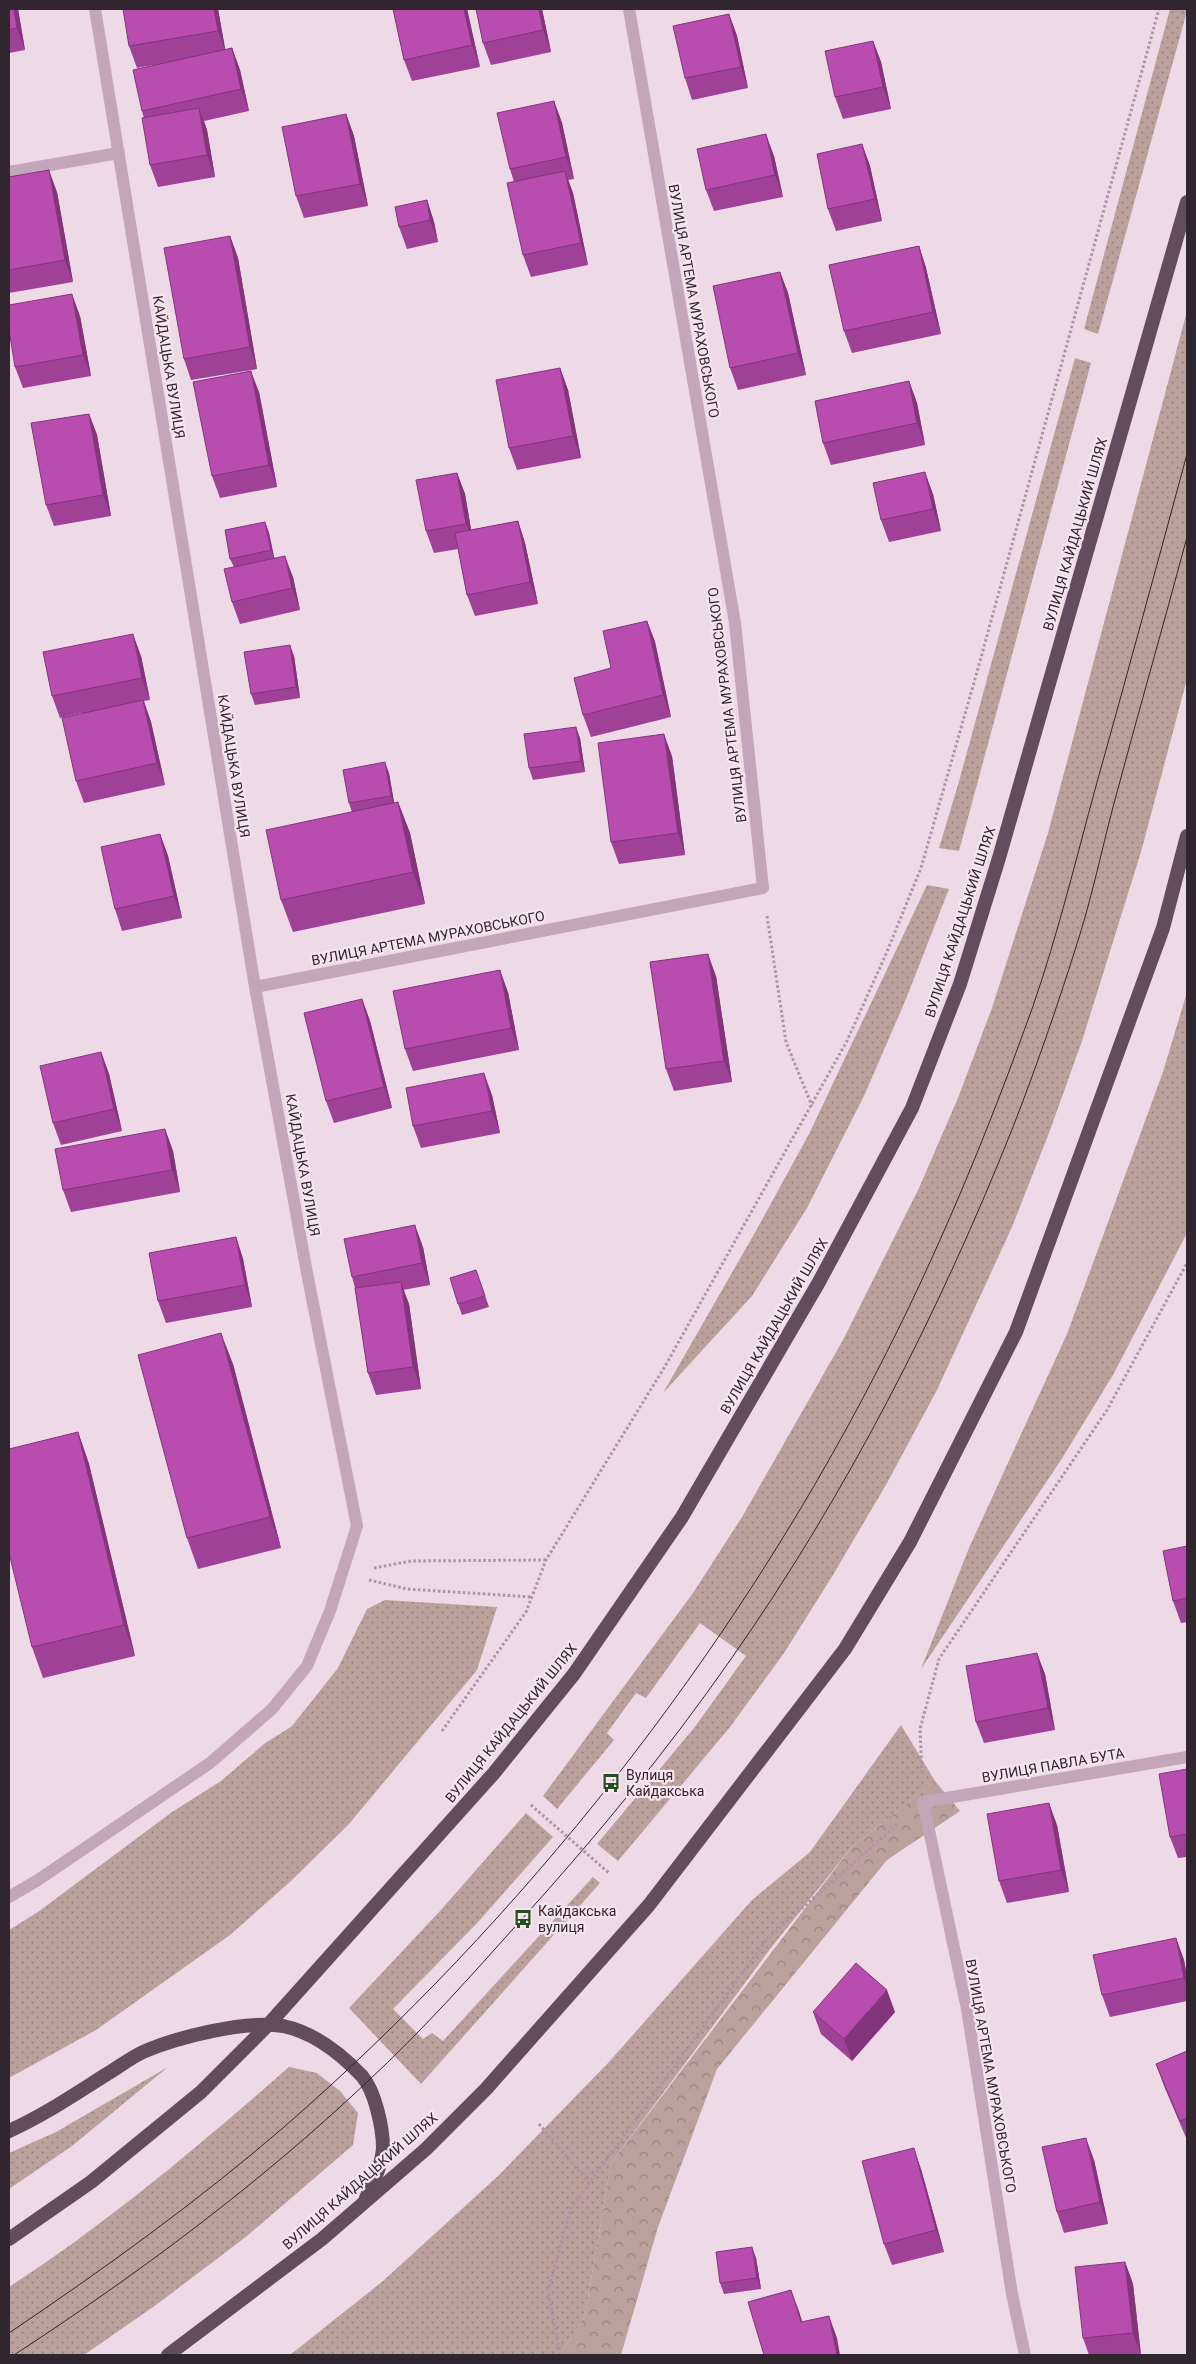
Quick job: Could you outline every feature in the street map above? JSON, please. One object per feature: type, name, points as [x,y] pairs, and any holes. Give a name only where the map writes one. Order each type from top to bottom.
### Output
[{"type":"highway","name":"ВУЛИЦЯ КАЙДАЦЬКИЙ ШЛЯХ","points":[[9,2239],[91,2182],[201,2092],[268,2025],[494,1773],[574,1674],[682,1517],[819,1282],[912,1108],[960,984],[993,878],[1187,202]]},
{"type":"highway","name":"ВУЛИЦЯ КАЙДАЦЬКИЙ ШЛЯХ","points":[[168,2355],[322,2239],[426,2149],[486,2089],[649,1905],[845,1648],[910,1542],[1016,1332],[1162,928],[1187,836]]},
{"type":"highway","points":[[9,2131],[64,2101],[142,2052],[201,2032],[268,2025],[285,2027],[331,2048],[367,2082],[378,2112],[383,2148],[376,2176],[362,2205]]},
{"type":"street","name":"КАЙДАЦЬКА ВУЛИЦЯ","points":[[95,9],[255,987],[307,1273],[357,1526],[342,1574]]},
{"type":"street","name":"ВУЛИЦЯ АРТЕМА МУРАХОВСЬКОГО","points":[[255,987],[763,888],[735,623],[629,9]]},
{"type":"street","points":[[9,172],[119,153]]},
{"type":"street","points":[[9,1897],[38,1880],[210,1763],[272,1709],[307,1666],[330,1612],[342,1574]]},
{"type":"street","name":"ВУЛИЦЯ ПАВЛА БУТА","points":[[923,1802],[1187,1757]]},
{"type":"street","name":"ВУЛИЦЯ АРТЕМА МУРАХОВСЬКОГО","points":[[923,1802],[967,2009],[1012,2294],[1025,2355]]},
{"type":"path","points":[[442,1731],[526,1612],[546,1560],[664,1368],[812,1106],[847,1042],[921,868],[977,672],[1159,9]]},
{"type":"path","points":[[763,888],[786,1042],[812,1106]]},
{"type":"path","points":[[560,2355],[548,2290],[571,2208],[768,1938],[923,1802],[920,1728],[938,1660],[1107,1410],[1187,1263]]},
{"type":"path","points":[[342,1574],[411,1561],[546,1560]]},
{"type":"path","points":[[342,1574],[408,1588],[532,1597]]},
{"type":"path","points":[[531,1805],[609,1874]]},
{"type":"path","points":[[539,2124],[589,2183]]},
{"type":"green space","points":[[1170,9],[1187,9],[1187,11],[1098,334],[1084,329]]},
{"type":"green space","points":[[1187,311],[1187,679],[1141,852],[1082,1041],[1049,1133],[1012,1227],[937,1390],[887,1483],[833,1575],[784,1653],[730,1727],[618,1861],[597,1844],[694,1728],[746,1656],[700,1623],[646,1698],[636,1693],[607,1733],[614,1740],[557,1809],[543,1796],[693,1593],[742,1517],[843,1340],[919,1188],[958,1098],[992,1008],[1048,833]]},
{"type":"green space","points":[[1075,358],[1091,363],[959,851],[939,848],[958,785]]},
{"type":"green space","points":[[927,885],[949,889],[906,999],[864,1096],[807,1208],[752,1296],[663,1393],[809,1134]]},
{"type":"green space","points":[[1187,992],[1187,1233],[1113,1375],[1061,1460],[921,1669],[969,1548],[1067,1334],[1163,1072]]},
{"type":"green space","points":[[385,1600],[497,1607],[477,1670],[349,1824],[292,1880],[230,1935],[96,2030],[9,2078],[9,1930],[38,1912],[172,1812],[221,1781],[264,1744],[292,1726],[338,1668],[367,1609]]},
{"type":"green space","points":[[901,1725],[935,1781],[851,1848],[774,1944],[611,2163],[585,2316],[560,2355],[290,2355],[383,2281],[498,2176],[609,2062],[752,1900],[810,1852]]},
{"type":"green space","points":[[935,1781],[960,1811],[887,1860],[717,2069],[658,2227],[621,2355],[560,2355],[585,2316],[611,2163],[851,1848]]},
{"type":"green space","points":[[526,1813],[553,1837],[479,1921],[393,2009],[423,2039],[432,2033],[443,2041],[593,1877],[600,1883],[421,2084],[349,2008],[440,1911]]},
{"type":"green space","points":[[168,2067],[72,2146],[9,2189],[9,2153],[56,2132]]},
{"type":"green space","points":[[289,2067],[317,2073],[340,2091],[358,2113],[353,2145],[247,2236],[156,2305],[84,2355],[9,2355],[9,2287],[82,2236],[153,2182]]},
{"type":"building","points":[[9,9],[14,9],[17,28],[9,30]]},
{"type":"building","points":[[123,9],[214,9],[218,31],[129,46]]},
{"type":"building","points":[[393,9],[464,9],[472,45],[404,60]]},
{"type":"building","points":[[476,9],[539,9],[543,30],[483,43]]},
{"type":"building","points":[[729,14],[741,67],[685,78],[673,26]]},
{"type":"building","points":[[873,41],[883,87],[835,97],[825,51]]},
{"type":"building","points":[[232,48],[241,89],[142,111],[133,70]]},
{"type":"building","points":[[554,101],[566,157],[510,169],[497,113]]},
{"type":"building","points":[[199,108],[207,155],[150,165],[142,118]]},
{"type":"building","points":[[346,114],[360,184],[296,196],[282,127]]},
{"type":"building","points":[[766,134],[775,175],[706,190],[697,149]]},
{"type":"building","points":[[862,144],[875,199],[828,209],[817,154]]},
{"type":"building","points":[[49,170],[65,260],[9,270],[9,177]]},
{"type":"building","points":[[565,171],[581,243],[523,255],[507,183]]},
{"type":"building","points":[[427,200],[430,220],[399,227],[395,207]]},
{"type":"building","points":[[230,236],[250,347],[184,359],[164,248]]},
{"type":"building","points":[[919,246],[933,312],[844,331],[829,265]]},
{"type":"building","points":[[780,272],[798,353],[730,368],[713,286]]},
{"type":"building","points":[[72,294],[83,355],[15,367],[9,330],[9,305]]},
{"type":"building","points":[[560,368],[573,436],[509,448],[496,380]]},
{"type":"building","points":[[251,371],[269,465],[212,476],[193,382]]},
{"type":"building","points":[[909,381],[917,423],[823,443],[815,401]]},
{"type":"building","points":[[89,414],[103,495],[46,505],[31,423]]},
{"type":"building","points":[[925,472],[933,509],[881,520],[873,483]]},
{"type":"building","points":[[457,473],[466,524],[426,531],[416,480]]},
{"type":"building","points":[[518,521],[530,582],[467,595],[455,533]]},
{"type":"building","points":[[265,522],[271,550],[230,559],[225,530]]},
{"type":"building","points":[[285,556],[292,588],[232,602],[224,569]]},
{"type":"building","points":[[647,621],[663,695],[583,715],[574,678],[611,668],[603,631]]},
{"type":"building","points":[[133,634],[142,678],[52,696],[43,652]]},
{"type":"building","points":[[290,645],[296,687],[251,694],[244,652]]},
{"type":"building","points":[[143,700],[157,763],[76,781],[62,718]]},
{"type":"building","points":[[576,727],[581,761],[529,768],[524,734]]},
{"type":"building","points":[[664,734],[678,833],[611,842],[598,743]]},
{"type":"building","points":[[385,762],[391,796],[349,803],[343,770]]},
{"type":"building","points":[[398,802],[413,872],[281,900],[266,830]]},
{"type":"building","points":[[160,834],[174,896],[115,909],[101,847]]},
{"type":"building","points":[[708,954],[724,1061],[666,1069],[650,962]]},
{"type":"building","points":[[500,970],[511,1028],[405,1049],[393,991]]},
{"type":"building","points":[[362,999],[384,1087],[326,1101],[304,1013]]},
{"type":"building","points":[[101,1052],[114,1109],[53,1123],[40,1066]]},
{"type":"building","points":[[484,1073],[492,1111],[413,1126],[406,1088]]},
{"type":"building","points":[[165,1129],[172,1170],[63,1190],[55,1149]]},
{"type":"building","points":[[415,1225],[422,1263],[352,1277],[344,1239]]},
{"type":"building","points":[[236,1237],[245,1285],[158,1301],[149,1253]]},
{"type":"building","points":[[476,1270],[485,1296],[458,1304],[450,1278]]},
{"type":"building","points":[[401,1282],[413,1367],[368,1373],[355,1288]]},
{"type":"building","points":[[221,1333],[270,1517],[187,1538],[138,1355]]},
{"type":"building","points":[[78,1432],[124,1625],[32,1647],[9,1553],[9,1449]]},
{"type":"building","points":[[1187,1546],[1187,1598],[1173,1601],[1163,1551]]},
{"type":"building","points":[[1037,1653],[1048,1708],[976,1722],[966,1666]]},
{"type":"building","points":[[1187,1769],[1187,1834],[1170,1837],[1159,1774]]},
{"type":"building","points":[[1049,1803],[1061,1870],[999,1881],[987,1814]]},
{"type":"building","points":[[1176,1938],[1184,1978],[1102,1995],[1093,1955]]},
{"type":"building","points":[[856,1963],[887,1990],[844,2039],[813,2012]]},
{"type":"building","points":[[1187,2051],[1187,2118],[1180,2121],[1156,2064]]},
{"type":"building","points":[[1086,2138],[1100,2202],[1057,2212],[1042,2147]]},
{"type":"building","points":[[914,2148],[936,2230],[884,2244],[862,2161]]},
{"type":"building","points":[[752,2247],[757,2278],[720,2283],[716,2252]]},
{"type":"building","points":[[1125,2262],[1133,2333],[1083,2338],[1075,2267]]},
{"type":"building","points":[[791,2290],[801,2322],[829,2316],[837,2355],[764,2355],[748,2302]]},
{"type":"tram line","points":[[9,2333],[150,2234],[251,2155],[372,2046],[457,1961],[538,1872],[615,1778],[687,1682],[755,1582],[818,1479],[875,1375],[920,1285],[980,1147],[1033,1006],[1059,924],[1187,454]]},
{"type":"tram line","points":[[14,2355],[106,2293],[196,2227],[326,2120],[407,2043],[465,1982],[604,1825],[682,1727],[773,1597],[851,1468],[922,1333],[985,1196],[1013,1127],[1046,1037],[1081,930],[1187,537]]},
{"type":"place","name":"Вулиця Кайдакська","points":[[611,1783]]},
{"type":"place","name":"Кайдакська вулиця","points":[[523,1919]]}]
